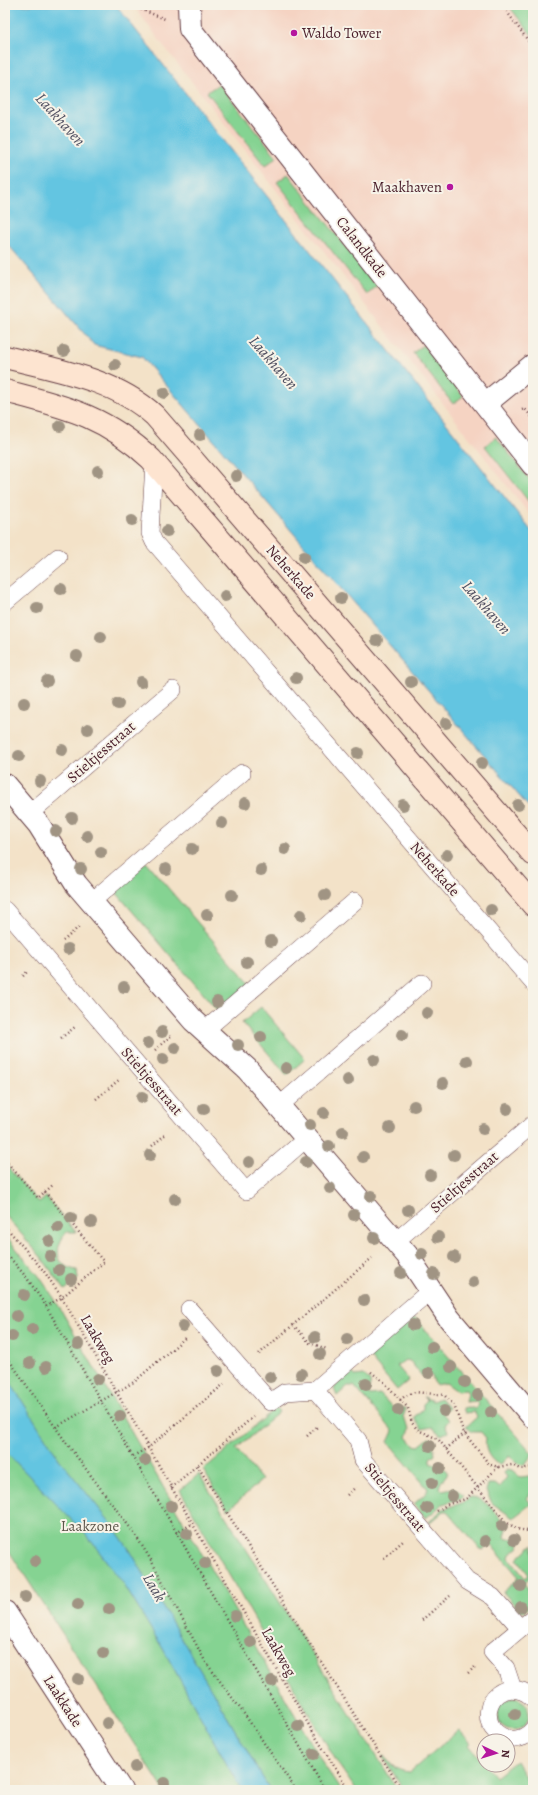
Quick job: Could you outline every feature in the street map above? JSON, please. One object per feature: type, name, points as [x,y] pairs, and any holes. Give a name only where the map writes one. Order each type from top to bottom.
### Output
[{"type":"main road","name":"Neherkade","points":[[5,357],[64,372],[114,388],[138,401],[155,416],[533,854]]},
{"type":"main road","points":[[5,390],[68,408],[94,418],[122,434],[154,463],[533,905]]},
{"type":"street","points":[[189,5],[190,29]]},
{"type":"street","name":"Calandkade","points":[[190,29],[533,465]]},
{"type":"street","points":[[485,404],[533,365]]},
{"type":"street","points":[[8,795],[30,814],[42,829],[69,874],[91,902],[204,1031],[238,1059],[396,1241],[449,1318],[533,1417]]},
{"type":"street","name":"Laakkade","points":[[5,1612],[122,1790]]},
{"type":"lane","name":"Neherkade","points":[[154,463],[150,533],[154,542],[533,983]]},
{"type":"lane","points":[[5,602],[58,557]]},
{"type":"lane","name":"Stieltjesstraat","points":[[30,814],[173,690]]},
{"type":"lane","points":[[91,902],[242,773]]},
{"type":"lane","points":[[204,1031],[354,901]]},
{"type":"lane","name":"Stieltjesstraat","points":[[5,910],[246,1191],[307,1138]]},
{"type":"lane","points":[[280,1106],[422,983]]},
{"type":"lane","name":"Stieltjesstraat","points":[[396,1241],[533,1124]]},
{"type":"lane","points":[[189,1309],[270,1402],[285,1392],[315,1390],[431,1290]]},
{"type":"lane","name":"Stieltjesstraat","points":[[315,1390],[358,1440],[363,1460],[467,1581],[493,1597],[527,1623],[492,1652],[506,1668],[512,1689]]},
{"type":"lane","points":[[533,1699],[522,1690],[512,1689],[503,1691],[492,1701],[488,1715],[490,1724],[496,1732],[504,1738],[514,1739],[524,1737],[533,1729]]},
{"type":"path","points":[[130,5],[190,29]]},
{"type":"path","points":[[502,5],[529,42],[533,45]]},
{"type":"path","points":[[5,1160],[38,1198],[54,1184]]},
{"type":"path","points":[[45,1192],[104,1262],[62,1298],[46,1306]]},
{"type":"path","name":"Laakweg","points":[[5,1226],[43,1270],[62,1298],[327,1757],[349,1790]]},
{"type":"path","name":"Laakweg","points":[[5,1252],[31,1283],[46,1306],[325,1790]]},
{"type":"path","points":[[56,1427],[134,1382],[202,1324]]},
{"type":"path","points":[[293,1325],[310,1343],[332,1351],[369,1371],[408,1408],[412,1423],[418,1430],[435,1437],[446,1449],[477,1488],[511,1526],[525,1532],[533,1532]]},
{"type":"path","points":[[5,1354],[56,1427],[134,1533],[151,1560],[205,1661],[245,1715],[296,1790]]},
{"type":"path","points":[[400,1400],[408,1394],[415,1392],[444,1395],[454,1405],[465,1433],[486,1460],[498,1467]]},
{"type":"path","points":[[171,1488],[270,1402]]},
{"type":"path","points":[[446,1449],[465,1433]]},
{"type":"path","points":[[133,1456],[148,1448]]},
{"type":"path","points":[[197,1465],[402,1790]]},
{"type":"path","points":[[420,1526],[442,1508],[466,1499],[498,1467],[512,1465],[520,1469],[533,1467]]},
{"type":"path","points":[[176,1533],[192,1524]]},
{"type":"path","points":[[422,1620],[467,1581]]},
{"type":"shaded area","points":[[133,5],[533,5],[533,519],[163,45]]},
{"type":"green space","points":[[508,5],[533,5],[533,35],[531,34]]},
{"type":"green space","points":[[219,84],[277,157],[265,166],[207,92]]},
{"type":"green space","points":[[288,174],[377,286],[367,295],[277,182]]},
{"type":"green space","points":[[423,345],[463,396],[453,404],[413,353]]},
{"type":"green space","points":[[496,437],[533,484],[533,507],[485,446]]},
{"type":"green space","points":[[146,862],[250,984],[218,1011],[114,890]]},
{"type":"green space","points":[[261,1007],[305,1059],[287,1075],[242,1023]]},
{"type":"green space","points":[[5,1164],[39,1203],[46,1197],[76,1232],[67,1232],[58,1249],[58,1255],[64,1265],[77,1270],[78,1279],[65,1290],[41,1257],[5,1215]]},
{"type":"green space","name":"Laakzone","points":[[5,1235],[39,1276],[54,1298],[324,1765],[341,1790],[164,1790],[5,1545]]},
{"type":"green space","points":[[414,1317],[533,1454],[525,1464],[520,1465],[509,1456],[501,1464],[496,1463],[487,1452],[486,1438],[481,1432],[471,1432],[466,1427],[477,1417],[474,1412],[465,1413],[463,1408],[469,1407],[475,1409],[479,1405],[476,1401],[466,1402],[468,1393],[466,1390],[457,1391],[446,1383],[435,1385],[432,1376],[422,1376],[410,1361],[405,1360],[397,1366],[409,1380],[397,1390],[369,1356]]},
{"type":"green space","points":[[351,1371],[355,1376],[364,1375],[370,1381],[368,1392],[370,1395],[380,1394],[393,1408],[405,1408],[403,1417],[410,1429],[407,1437],[414,1445],[419,1446],[429,1438],[432,1439],[435,1443],[433,1445],[435,1454],[430,1458],[430,1463],[440,1464],[448,1473],[439,1487],[442,1490],[452,1488],[456,1489],[464,1496],[463,1497],[443,1504],[426,1518],[414,1504],[426,1493],[428,1489],[388,1442],[393,1431],[354,1386],[348,1386],[337,1396],[334,1389],[336,1385]]},
{"type":"green space","points":[[424,1397],[433,1401],[440,1398],[449,1408],[443,1414],[449,1420],[445,1425],[448,1432],[441,1435],[432,1427],[422,1429],[415,1420],[415,1416],[423,1409],[423,1404],[427,1400]]},
{"type":"green space","points":[[276,1408],[279,1412],[236,1449],[262,1480],[228,1510],[203,1470]]},
{"type":"green space","points":[[507,1469],[512,1470],[520,1477],[529,1476],[533,1479],[533,1491],[527,1498],[531,1504],[513,1518],[492,1503],[486,1491],[488,1484],[495,1484],[499,1487],[507,1477],[504,1473]]},
{"type":"green space","points":[[199,1474],[398,1790],[356,1790],[338,1764],[180,1490]]},
{"type":"green space","points":[[470,1497],[481,1500],[496,1513],[507,1528],[505,1537],[507,1539],[515,1538],[520,1542],[519,1547],[510,1554],[509,1558],[525,1578],[529,1575],[517,1559],[533,1544],[533,1575],[526,1581],[525,1585],[533,1594],[533,1603],[524,1611],[519,1610],[503,1592],[517,1580],[518,1576],[492,1546],[488,1546],[483,1550],[479,1548],[447,1511],[444,1511],[430,1523],[429,1522],[443,1509],[465,1502]]},
{"type":"green space","points":[[510,1698],[516,1698],[525,1702],[529,1714],[525,1726],[516,1730],[510,1730],[501,1726],[497,1717],[497,1711],[501,1702]]},
{"type":"green space","points":[[459,1730],[471,1743],[469,1745],[476,1754],[476,1773],[492,1773],[495,1777],[500,1773],[516,1773],[516,1761],[533,1790],[404,1790],[383,1757],[385,1756],[395,1768],[410,1772]]},
{"type":"water","name":"Laakhaven","points":[[5,5],[116,5],[533,533],[533,812],[142,357],[94,345],[5,241]]},
{"type":"water","points":[[5,1374],[59,1459],[110,1522],[131,1552],[270,1790],[241,1790],[163,1649],[123,1583],[88,1537],[5,1451]]},
{"type":"place","name":"Waldo Tower","points":[[294,33]]},
{"type":"place","name":"Maakhaven","points":[[450,187]]},
{"type":"water label","name":"Laak","points":[[155,1587]]}]
